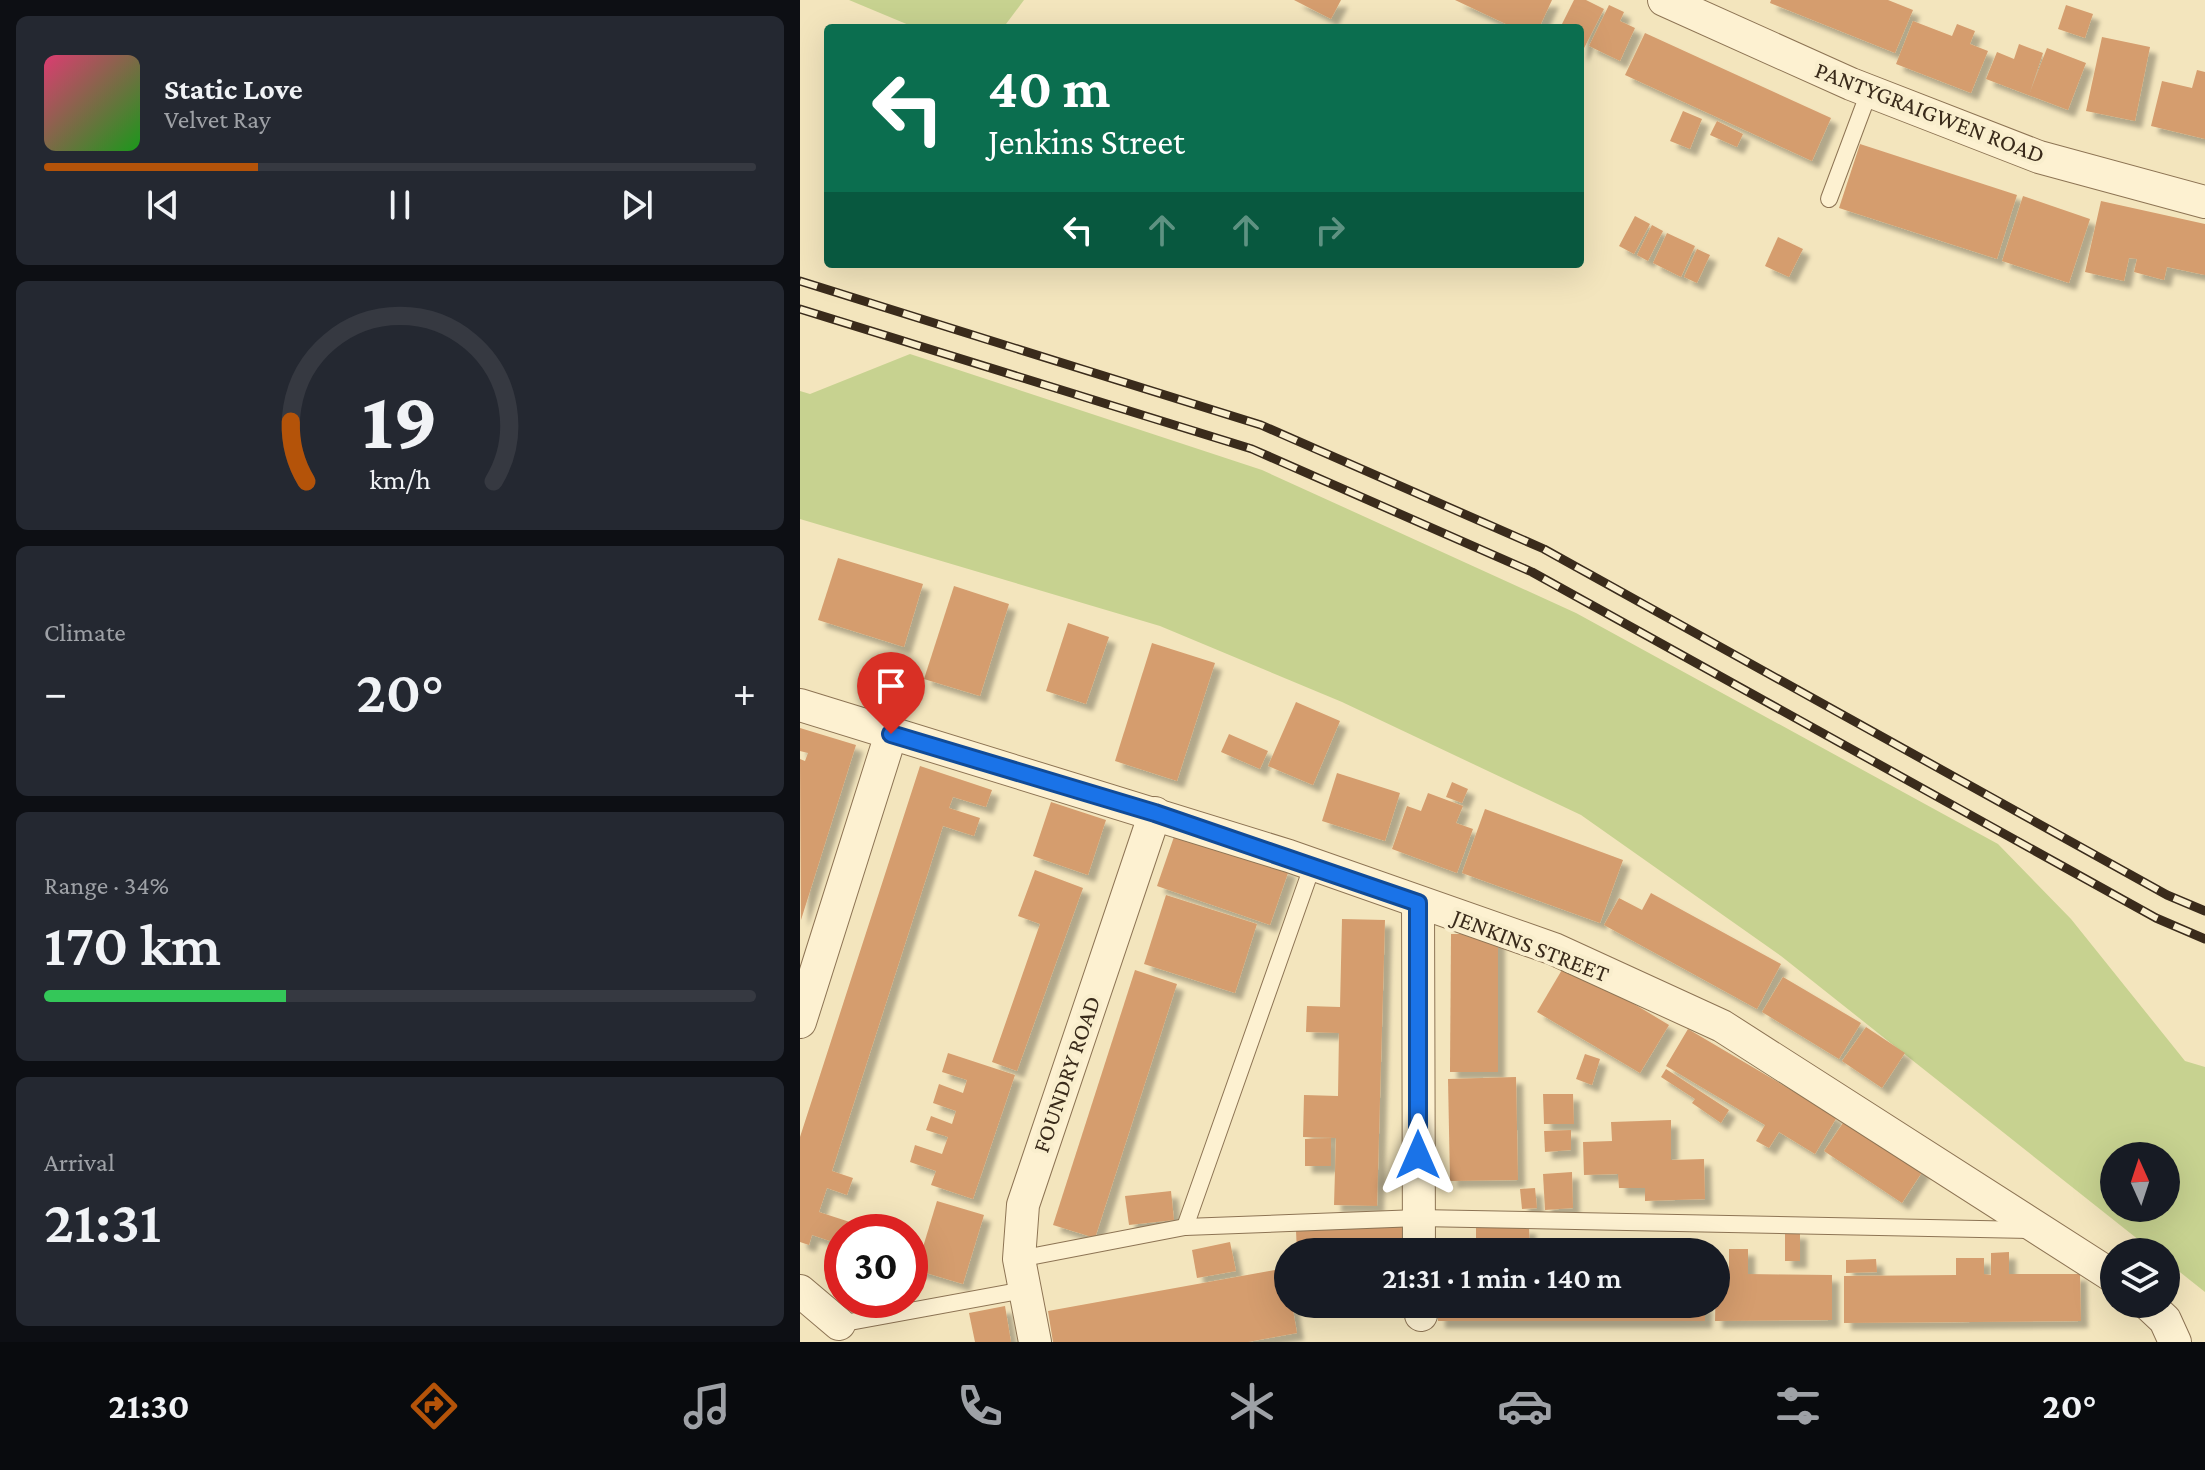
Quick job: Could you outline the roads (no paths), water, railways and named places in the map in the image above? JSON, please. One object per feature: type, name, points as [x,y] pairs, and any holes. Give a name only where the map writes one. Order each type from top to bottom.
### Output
[{"type":"street","name":"PANTYGRAIGWEN ROAD","points":[[1664,0],[1869,92],[2039,157],[2205,202]]},
{"type":"street","name":"JENKINS STREET","points":[[800,705],[1313,864],[1554,949],[1722,1026],[2100,1268]]},
{"type":"street","points":[[800,1022],[891,734]]},
{"type":"street","name":"FOUNDRY ROAD","points":[[1035,1342],[1022,1274],[1023,1205],[1155,813]]},
{"type":"street","points":[[1418,903],[1419,1238]]},
{"type":"street","points":[[800,1291],[839,1324]]},
{"type":"street","points":[[2163,1318],[2175,1342]]},
{"type":"lane","points":[[1829,199],[1869,92]]},
{"type":"lane","points":[[1185,1227],[1313,864]]},
{"type":"lane","points":[[839,1324],[1185,1227],[1418,1218],[2042,1231]]},
{"type":"railway","points":[[800,281],[1261,425],[1544,549],[2167,895],[2205,911]]},
{"type":"railway","points":[[800,309],[1252,449],[1532,572],[2156,918],[2205,939]]}]
